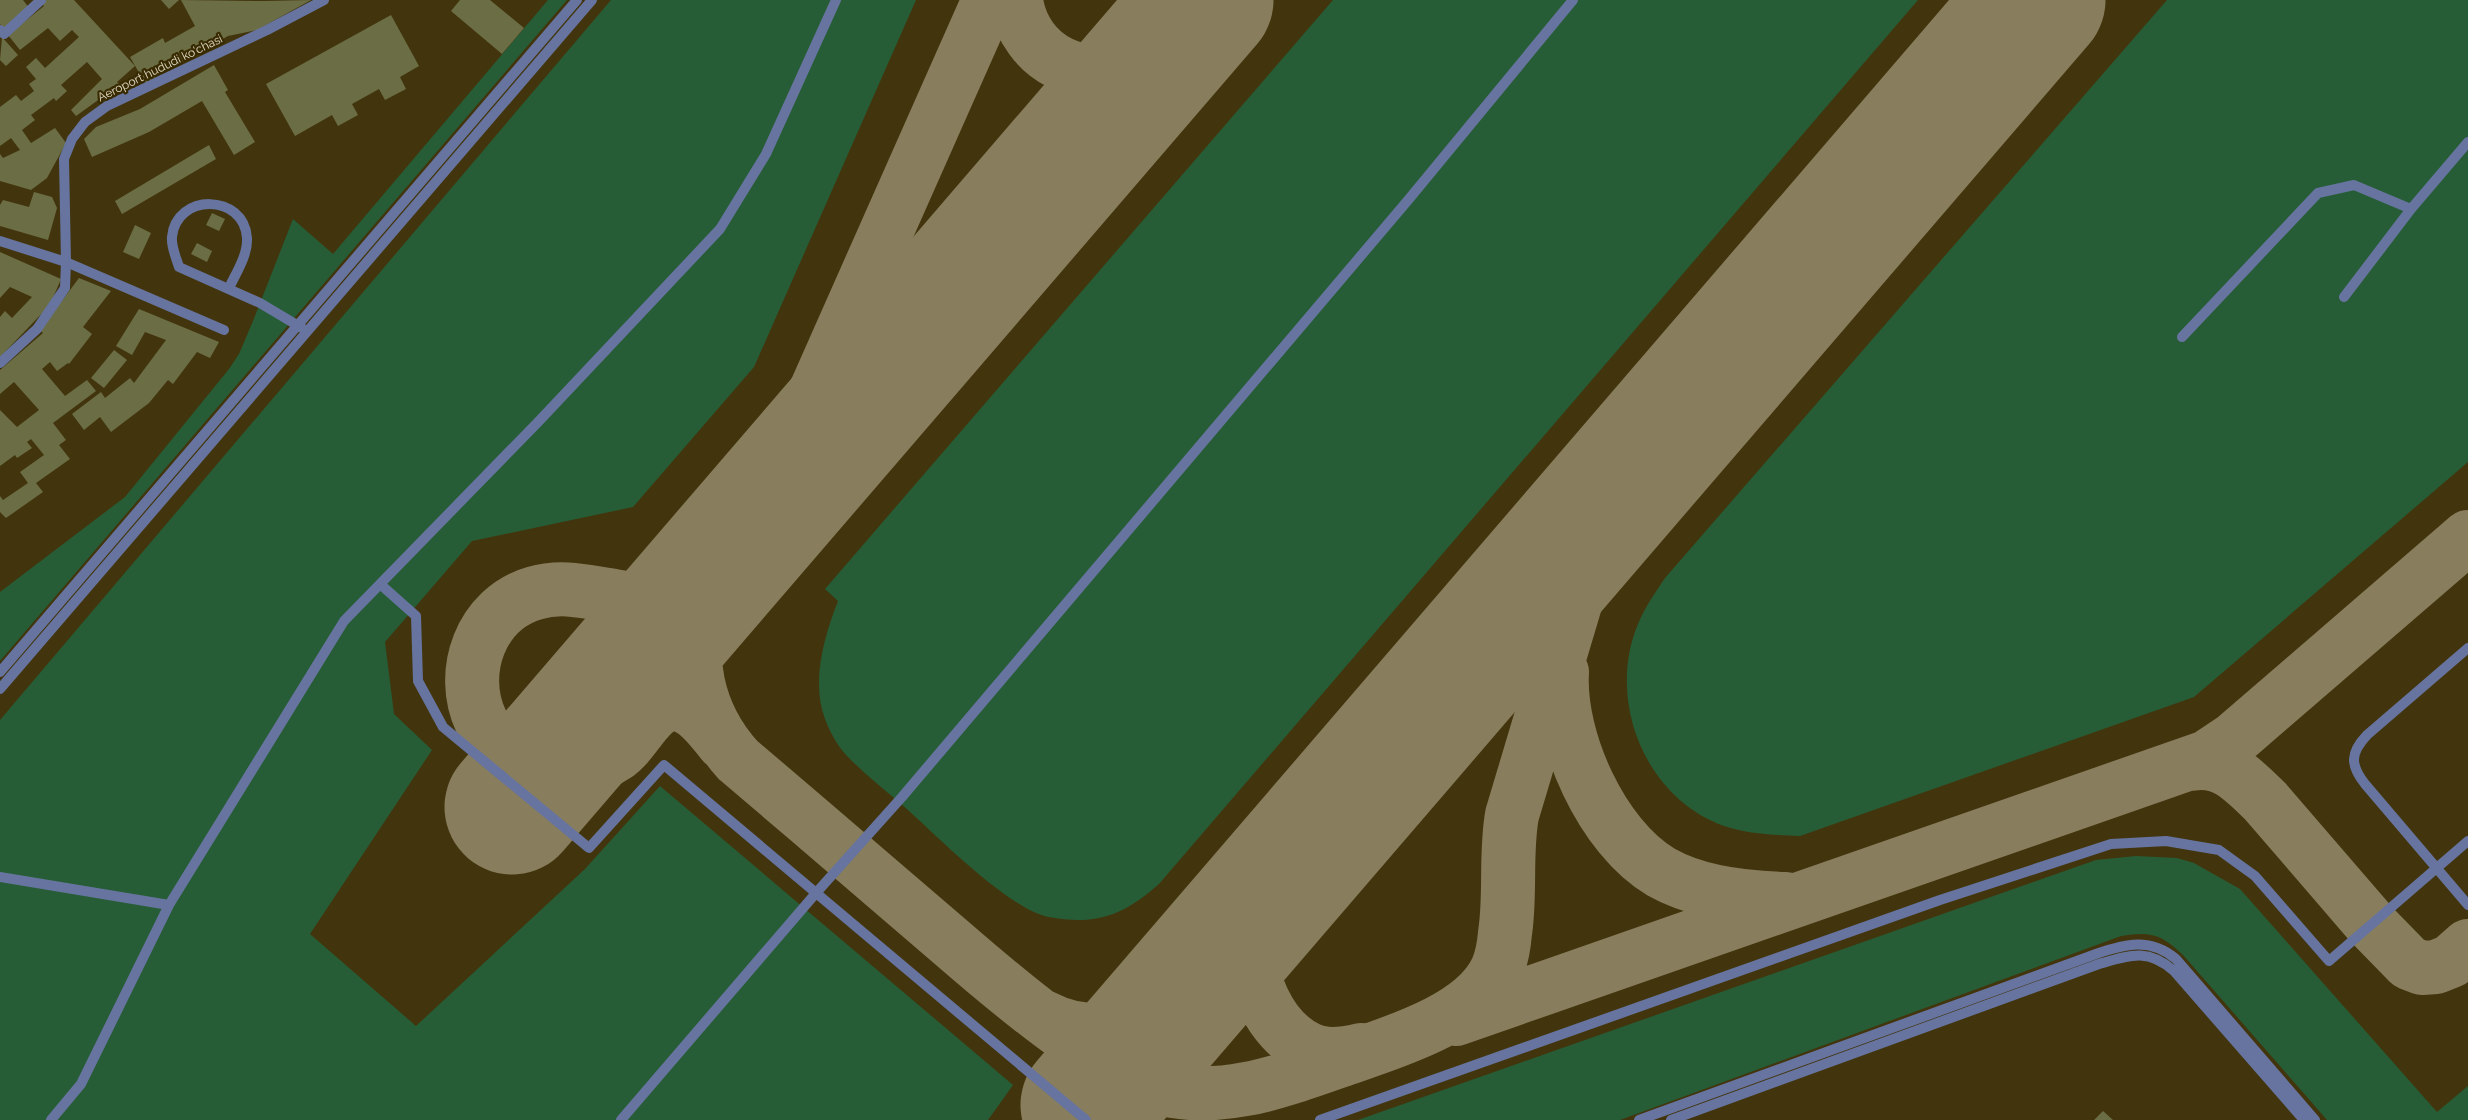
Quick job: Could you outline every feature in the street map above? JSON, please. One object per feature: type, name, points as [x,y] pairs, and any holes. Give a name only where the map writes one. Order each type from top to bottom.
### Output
[{"type":"street","points":[[0,30],[4,34],[41,0]]},
{"type":"street","name":"Aeroport hududi ko'chasi","points":[[0,363],[37,329],[65,288],[64,159],[72,139],[85,122],[107,106],[267,30],[324,0]]},
{"type":"street","points":[[0,672],[577,0]]},
{"type":"street","points":[[0,689],[592,0]]},
{"type":"street","points":[[51,1120],[81,1084],[169,905],[344,621],[546,413],[720,229],[766,154],[836,0]]},
{"type":"street","points":[[621,1120],[816,893],[908,790],[1313,312],[1573,0]]},
{"type":"street","points":[[2344,297],[2411,209],[2468,142]]},
{"type":"street","points":[[2182,337],[2318,194],[2354,185],[2411,209]]},
{"type":"street","points":[[230,288],[244,255],[247,240],[246,229],[241,220],[228,207],[210,203],[199,204],[183,214],[173,231],[173,246],[179,267],[230,288],[298,324],[307,332]]},
{"type":"street","points":[[0,241],[66,262],[224,330]]},
{"type":"street","points":[[380,584],[416,616],[418,681],[443,727],[589,848],[664,765],[1086,1120]]},
{"type":"street","points":[[2468,648],[2367,735],[2359,744],[2354,755],[2357,774],[2468,905]]},
{"type":"street","points":[[1320,1120],[1930,904],[2111,844],[2166,841],[2219,850],[2256,876],[2329,961],[2468,841]]},
{"type":"street","points":[[0,877],[169,905]]},
{"type":"street","points":[[1639,1120],[2096,954],[2118,947],[2142,943],[2158,946],[2176,959],[2315,1120]]},
{"type":"street","points":[[1671,1120],[2099,964],[2120,958],[2146,955],[2158,958],[2174,971],[2304,1120]]},
{"type":"green space","points":[[548,0],[567,0],[0,661],[0,592],[125,497],[229,369],[239,354],[293,219],[333,254]]},
{"type":"green space","points":[[611,0],[916,0],[754,367],[633,507],[472,541],[385,642],[394,714],[432,750],[310,934],[416,1026],[585,869],[660,786],[1013,1085],[988,1120],[0,1120],[0,720]]},
{"type":"green space","points":[[1333,0],[1918,0],[1159,884],[1134,904],[1108,916],[1081,920],[1049,917],[1015,901],[995,887],[861,770],[840,747],[825,719],[819,690],[819,674],[824,644],[838,601],[825,589]]},
{"type":"green space","points":[[2167,0],[2468,0],[2468,462],[2194,697],[1800,836],[1742,831],[1724,826],[1696,812],[1673,793],[1654,770],[1639,743],[1630,714],[1627,684],[1629,653],[1638,624],[1647,606],[1665,578]]},
{"type":"green space","points":[[2136,856],[2177,858],[2194,863],[2240,889],[2437,1112],[2468,1086],[2468,1120],[2327,1120],[2183,955],[2162,938],[2140,934],[2121,936],[1620,1120],[1358,1120],[2096,860]]},
{"type":"building","points":[[0,0],[23,0],[30,9],[5,30],[0,24]]},
{"type":"building","points":[[46,0],[74,0],[135,66],[117,82],[119,84],[112,90],[76,116],[71,110],[102,79],[87,62],[61,85],[67,91],[56,101],[54,98],[31,115],[35,120],[22,130],[31,143],[55,128],[66,143],[47,178],[31,190],[0,181],[0,154],[3,158],[20,150],[11,138],[0,146],[0,107],[16,95],[21,101],[34,91],[29,84],[36,79],[26,67],[36,58],[45,68],[79,37],[72,30],[60,41],[48,28],[20,50],[8,35],[44,6],[42,4]]},
{"type":"building","points":[[161,0],[179,0],[169,9]]},
{"type":"building","points":[[181,0],[311,0],[257,30],[228,36],[145,83],[130,57],[163,38],[165,43],[195,26]]},
{"type":"building","points":[[460,0],[490,0],[524,28],[502,54],[451,11]]},
{"type":"building","points":[[391,15],[419,66],[400,77],[406,89],[385,100],[379,89],[352,104],[358,115],[338,126],[332,115],[295,136],[266,84]]},
{"type":"building","points":[[2,37],[18,55],[6,66],[0,60]]},
{"type":"building","points":[[214,65],[228,90],[225,92],[255,142],[234,155],[202,101],[149,132],[92,157],[84,139],[96,127],[140,109]]},
{"type":"building","points":[[209,145],[216,159],[122,214],[115,201]]},
{"type":"building","points":[[34,192],[52,197],[57,208],[48,240],[0,226],[0,205],[3,200],[29,207]]},
{"type":"building","points":[[212,213],[225,219],[219,231],[206,225]]},
{"type":"building","points":[[135,225],[151,233],[139,259],[123,252]]},
{"type":"building","points":[[197,243],[212,251],[207,262],[191,254]]},
{"type":"building","points":[[0,252],[61,279],[50,305],[0,357],[0,317],[5,311],[12,318],[32,297],[10,287],[0,298]]},
{"type":"building","points":[[79,278],[111,291],[83,327],[92,334],[69,364],[57,371],[50,362],[42,369],[65,396],[87,380],[96,391],[53,423],[66,440],[59,445],[70,459],[36,483],[43,492],[6,518],[0,512],[0,496],[3,500],[28,483],[20,472],[44,455],[31,439],[27,442],[32,448],[17,458],[15,455],[0,466],[0,410],[17,427],[39,410],[14,382],[0,394],[0,370],[43,333],[40,330]]},
{"type":"building","points":[[139,309],[219,342],[210,358],[197,352],[173,384],[168,380],[149,403],[111,432],[100,417],[84,430],[72,414],[101,392],[105,398],[130,378],[134,383],[166,340],[145,332],[132,355],[116,346]]},
{"type":"building","points":[[114,350],[127,360],[104,388],[91,378]]},
{"type":"building","points":[[2103,1111],[2113,1120],[2094,1120]]},
{"type":"taxiway","points":[[757,523],[989,0]]},
{"type":"taxiway","points":[[1016,0],[1021,21],[1031,38],[1044,52],[1060,63],[1078,69],[1098,72],[1118,69],[1138,62],[1159,49],[1188,21]]},
{"type":"taxiway","points":[[728,556],[708,591],[699,618],[695,639],[695,661],[698,683],[704,704],[724,743],[738,760],[996,981],[1040,1016],[1111,1067],[1133,1079],[1157,1088],[1181,1092],[1227,1092],[1272,1083],[1404,1038],[1450,1016],[1486,987],[1497,969],[1503,947],[1508,904],[1509,844],[1512,815],[1605,504]]},
{"type":"taxiway","points":[[1456,1019],[2207,757],[2234,739],[2468,537]]},
{"type":"taxiway","points":[[694,670],[681,629],[673,618],[660,608],[630,598],[565,589],[535,593],[516,601],[501,612],[488,627],[479,644],[472,682],[475,702],[481,721],[492,738],[505,752],[522,762],[540,768],[560,771],[579,770],[598,764],[616,755],[623,749],[657,710],[674,704],[682,705],[696,713],[708,724],[723,743]]},
{"type":"taxiway","points":[[1562,672],[1567,727],[1588,784],[1603,811],[1620,835],[1640,856],[1661,872],[1690,885],[1722,893],[1786,899]]},
{"type":"taxiway","points":[[2191,764],[2213,764],[2241,778],[2265,801],[2371,924],[2409,963],[2422,968],[2436,967],[2451,961],[2468,946]]},
{"type":"taxiway","points":[[1282,879],[1261,910],[1253,932],[1251,948],[1252,965],[1263,999],[1271,1015],[1282,1029],[1309,1049],[1328,1054],[1341,1054],[1361,1050]]},
{"type":"taxiway","points":[[1046,1018],[1072,1027],[1086,1029],[1101,1030],[1129,1025],[1143,1021],[1161,1011],[1196,979]]},
{"type":"runway","points":[[512,807],[1206,0]]},
{"type":"runway","points":[[1088,1105],[2038,0]]}]
